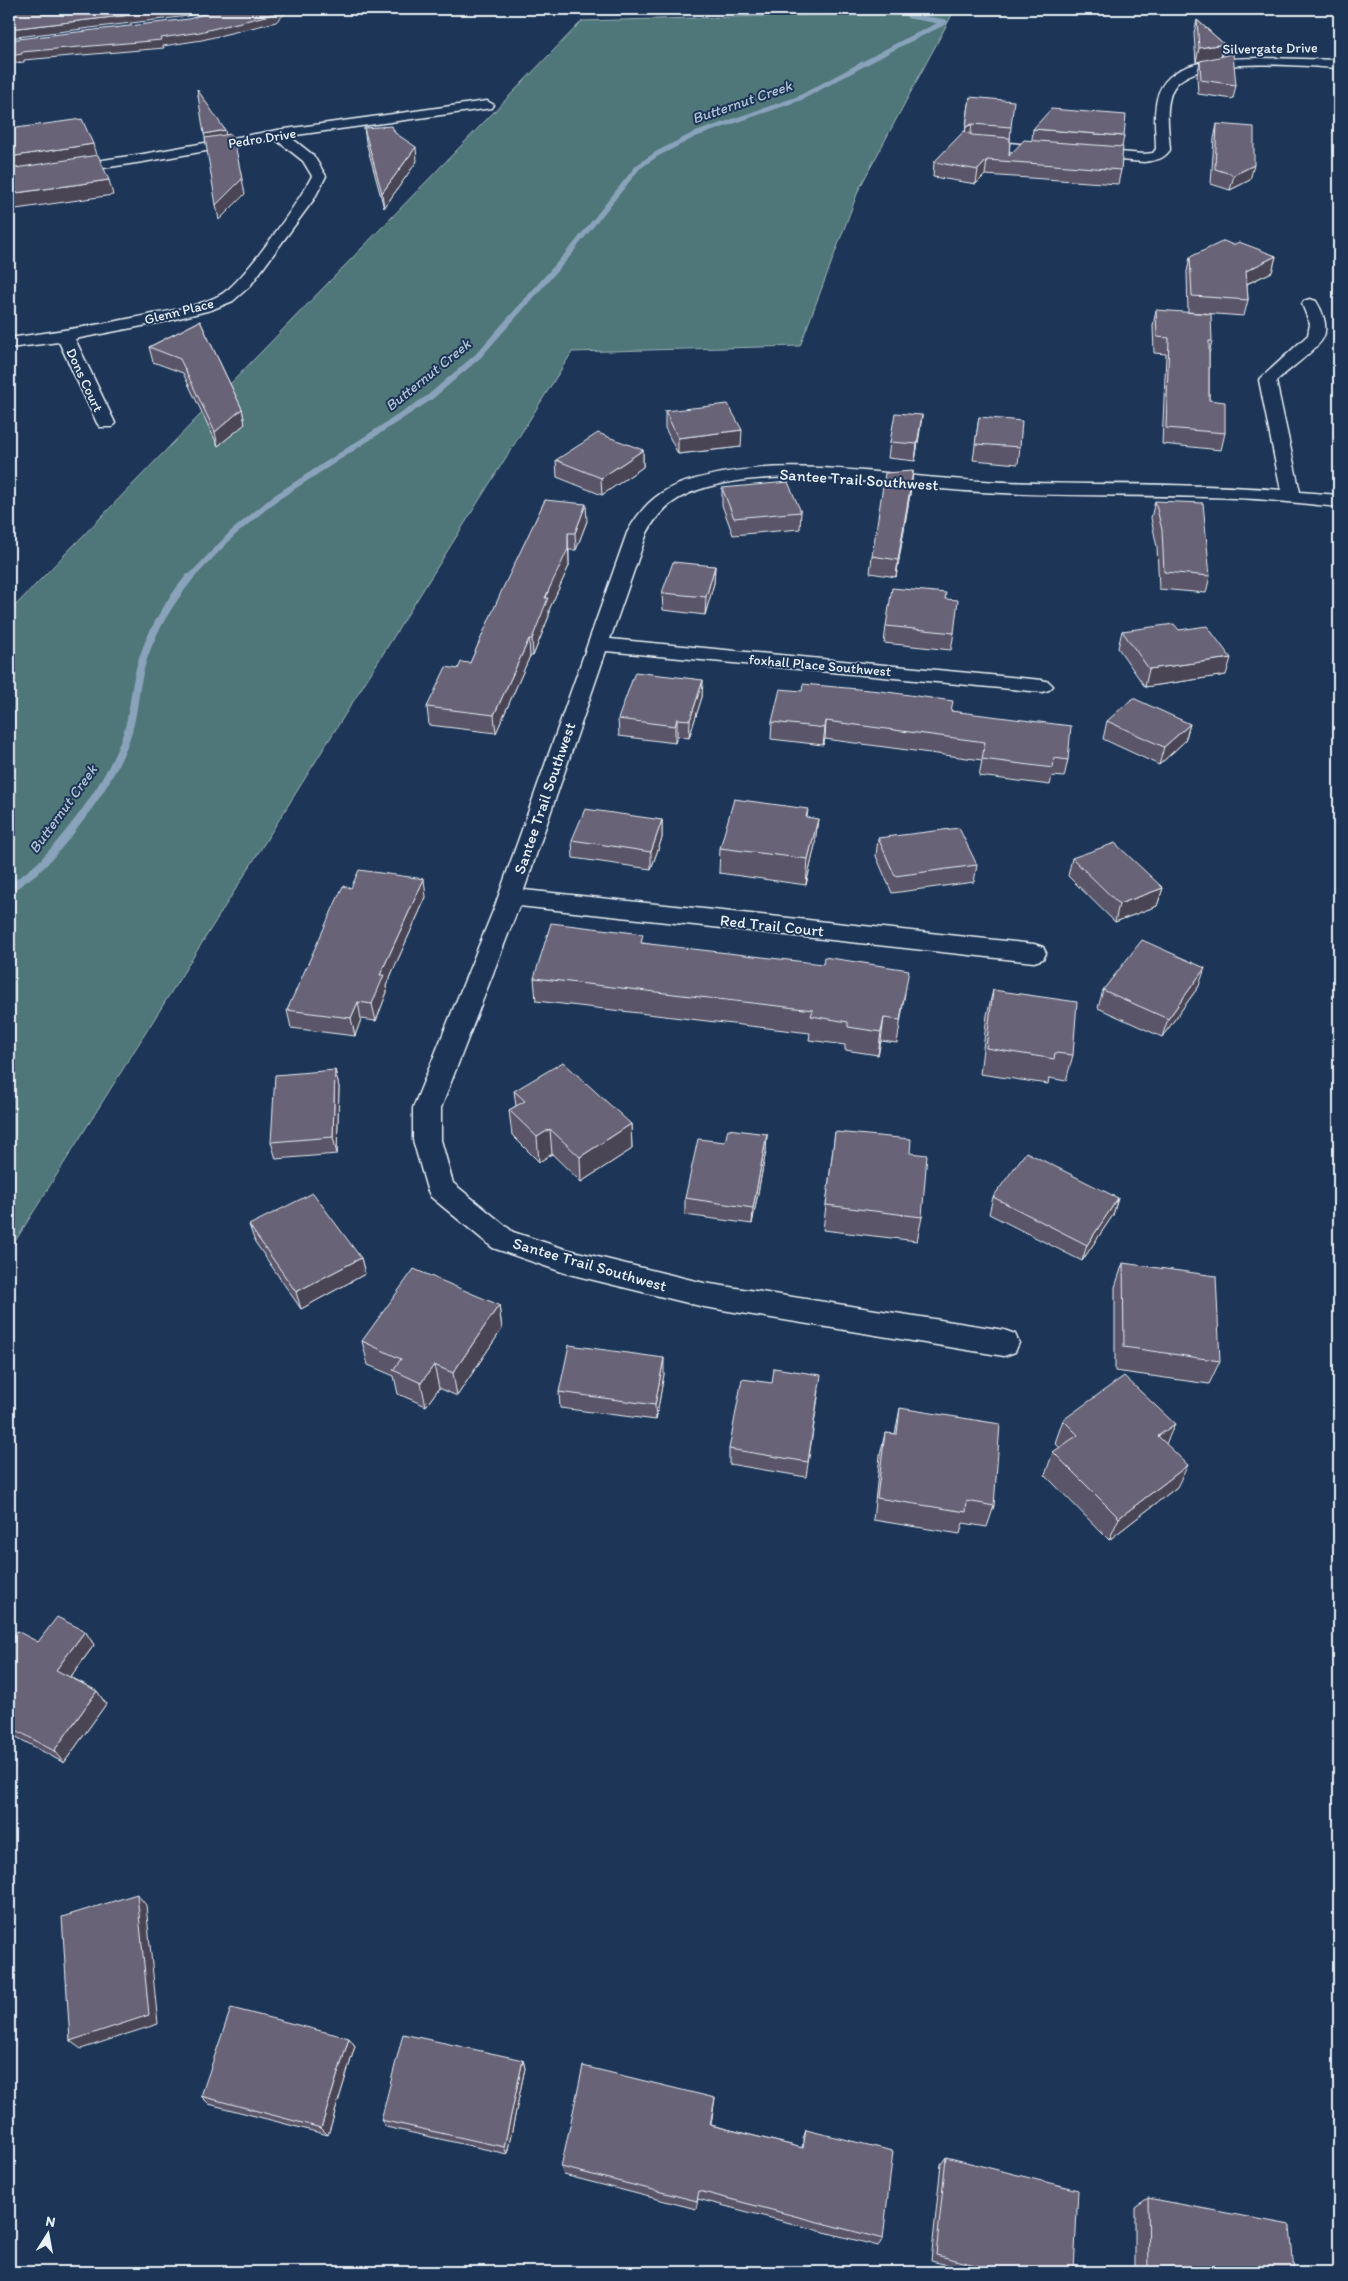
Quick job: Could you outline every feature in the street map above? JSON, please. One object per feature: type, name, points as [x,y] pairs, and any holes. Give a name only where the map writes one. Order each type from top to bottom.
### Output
[{"type":"street","name":"Silvergate Drive","points":[[970,144],[1144,158],[1156,156],[1163,150],[1163,98],[1174,79],[1182,73],[1208,66],[1249,62],[1339,64]]},
{"type":"street","name":"Pedro Drive","points":[[9,178],[142,158],[278,134],[487,105]]},
{"type":"street","name":"Glenn Place","points":[[9,343],[65,336],[205,307],[227,298],[244,283],[309,196],[319,176],[308,158],[278,134]]},
{"type":"street","points":[[1292,497],[1267,380],[1316,337],[1318,324],[1310,304]]},
{"type":"street","name":"Dons Court","points":[[65,336],[106,423]]},
{"type":"street","name":"Santee Trail Southwest","points":[[1004,1343],[704,1295],[565,1261],[503,1240],[441,1189],[427,1140],[427,1108],[510,898],[637,533],[646,516],[665,496],[712,480],[768,473],[824,474],[982,487],[1235,492],[1339,501]]},
{"type":"street","name":"foxhall Place Southwest","points":[[598,644],[1042,686]]},
{"type":"street","name":"Red Trail Court","points":[[510,898],[1034,953]]},
{"type":"green space","points":[[954,11],[859,189],[800,346],[572,352],[9,1251],[9,612],[582,21]]},
{"type":"building","points":[[9,9],[183,9],[9,29]]},
{"type":"building","points":[[218,9],[281,9],[274,14],[200,32],[161,38],[162,40],[21,52],[22,54],[9,56],[9,40],[189,19]]},
{"type":"building","points":[[1197,20],[1224,44],[1199,48]]},
{"type":"building","points":[[1233,54],[1236,85],[1201,80],[1200,61]]},
{"type":"building","points":[[197,89],[225,130],[204,134]]},
{"type":"building","points":[[970,97],[1014,101],[1011,127],[972,124],[966,127]]},
{"type":"building","points":[[1051,109],[1126,115],[1124,136],[1033,129]]},
{"type":"building","points":[[82,119],[93,144],[9,157],[9,129]]},
{"type":"building","points":[[1217,124],[1254,127],[1254,165],[1234,175],[1215,169]]},
{"type":"building","points":[[392,126],[395,133],[416,147],[382,193],[364,128]]},
{"type":"building","points":[[964,131],[972,135],[1010,138],[1009,156],[1024,140],[1123,147],[1121,170],[987,160],[978,170],[934,162]]},
{"type":"building","points":[[231,134],[234,139],[242,179],[216,205],[205,138]]},
{"type":"building","points":[[98,155],[109,180],[9,194],[9,169]]},
{"type":"building","points":[[1224,241],[1233,245],[1239,242],[1276,256],[1246,271],[1248,300],[1192,296],[1190,257]]},
{"type":"building","points":[[1156,310],[1211,314],[1212,341],[1209,341],[1209,400],[1225,402],[1225,433],[1166,428],[1169,338],[1157,337]]},
{"type":"building","points":[[200,321],[242,409],[215,432],[180,359],[149,347]]},
{"type":"building","points":[[728,404],[742,430],[678,438],[665,411]]},
{"type":"building","points":[[895,413],[922,415],[917,444],[890,442]]},
{"type":"building","points":[[979,417],[1022,421],[1020,447],[975,444]]},
{"type":"building","points":[[598,433],[643,450],[601,478],[556,460]]},
{"type":"building","points":[[913,471],[898,560],[872,556],[885,473]]},
{"type":"building","points":[[788,482],[801,512],[734,518],[722,488]]},
{"type":"building","points":[[545,500],[586,504],[575,533],[568,533],[568,549],[545,598],[548,598],[532,639],[529,639],[494,715],[427,707],[446,667],[458,669],[461,662],[470,663]]},
{"type":"building","points":[[1155,501],[1203,503],[1210,576],[1164,572],[1162,530]]},
{"type":"building","points":[[673,562],[715,566],[706,597],[662,593]]},
{"type":"building","points":[[892,588],[946,593],[945,599],[958,600],[954,633],[886,626]]},
{"type":"building","points":[[1174,624],[1179,630],[1207,626],[1231,658],[1149,669],[1122,631]]},
{"type":"building","points":[[635,672],[703,680],[690,720],[677,719],[675,726],[618,719]]},
{"type":"building","points":[[803,684],[880,691],[953,701],[951,711],[1071,726],[1068,760],[1054,758],[1053,768],[982,759],[985,742],[826,721],[825,728],[772,722],[780,689],[802,691]]},
{"type":"building","points":[[1133,698],[1190,724],[1164,747],[1107,721]]},
{"type":"building","points":[[734,799],[808,809],[806,817],[818,819],[808,859],[720,848]]},
{"type":"building","points":[[585,809],[662,820],[651,852],[572,840]]},
{"type":"building","points":[[959,828],[977,865],[895,876],[878,838]]},
{"type":"building","points":[[1115,843],[1163,888],[1119,904],[1072,858]]},
{"type":"building","points":[[359,870],[424,879],[380,975],[384,975],[372,1004],[358,1002],[351,1018],[287,1010],[343,886],[351,888]]},
{"type":"building","points":[[551,923],[643,934],[641,943],[823,964],[824,957],[909,970],[900,1020],[884,1018],[881,1032],[848,1027],[848,1022],[811,1016],[813,1010],[534,978]]},
{"type":"building","points":[[1142,940],[1205,968],[1168,1019],[1103,990]]},
{"type":"building","points":[[993,990],[1077,1002],[1073,1055],[1055,1053],[1054,1059],[986,1048]]},
{"type":"building","points":[[563,1062],[631,1124],[580,1157],[550,1129],[537,1137],[509,1110],[525,1101],[514,1091]]},
{"type":"building","points":[[335,1070],[333,1137],[271,1142],[275,1075]]},
{"type":"building","points":[[728,1129],[767,1134],[753,1208],[685,1198],[698,1139],[725,1142]]},
{"type":"building","points":[[835,1132],[911,1139],[910,1153],[927,1155],[922,1217],[826,1205]]},
{"type":"building","points":[[1026,1152],[1118,1198],[1087,1245],[993,1197]]},
{"type":"building","points":[[313,1193],[361,1258],[296,1292],[249,1225]]},
{"type":"building","points":[[1123,1263],[1216,1276],[1220,1361],[1124,1347]]},
{"type":"building","points":[[414,1269],[499,1305],[453,1373],[434,1365],[421,1383],[393,1370],[401,1359],[362,1341]]},
{"type":"building","points":[[569,1345],[664,1358],[655,1405],[559,1392]]},
{"type":"building","points":[[774,1368],[821,1375],[808,1462],[729,1449],[742,1379],[772,1383]]},
{"type":"building","points":[[1124,1376],[1175,1424],[1158,1436],[1188,1465],[1119,1518],[1053,1452],[1078,1435],[1063,1420]]},
{"type":"building","points":[[900,1408],[1000,1424],[994,1506],[967,1501],[966,1512],[877,1498],[885,1433],[897,1434]]},
{"type":"building","points":[[57,1617],[85,1631],[56,1670],[97,1691],[54,1751],[9,1726],[9,1642],[17,1631],[38,1642]]},
{"type":"building","points":[[137,1894],[149,2015],[70,2041],[62,1917]]},
{"type":"building","points":[[231,2008],[349,2038],[321,2128],[201,2096]]},
{"type":"building","points":[[403,2034],[523,2060],[504,2147],[381,2120]]},
{"type":"building","points":[[583,2066],[715,2098],[710,2125],[803,2148],[806,2130],[893,2151],[883,2239],[699,2191],[697,2201],[561,2167]]},
{"type":"building","points":[[946,2157],[1078,2190],[1074,2272],[1003,2272],[936,2255]]},
{"type":"building","points":[[1148,2198],[1290,2225],[1294,2272],[1149,2272]]},
{"type":"waterway","name":"Butternut Creek","points":[[570,252],[638,167],[657,154],[694,135],[800,98],[945,22],[909,16],[913,10]]},
{"type":"waterway","name":"Butternut Creek","points":[[188,580],[232,534],[274,499],[429,398],[478,356],[571,251]]},
{"type":"waterway","name":"Butternut Creek","points":[[9,889],[31,874],[55,850],[80,819],[103,784],[122,748],[128,731],[140,668],[150,640],[163,614],[189,578]]}]
